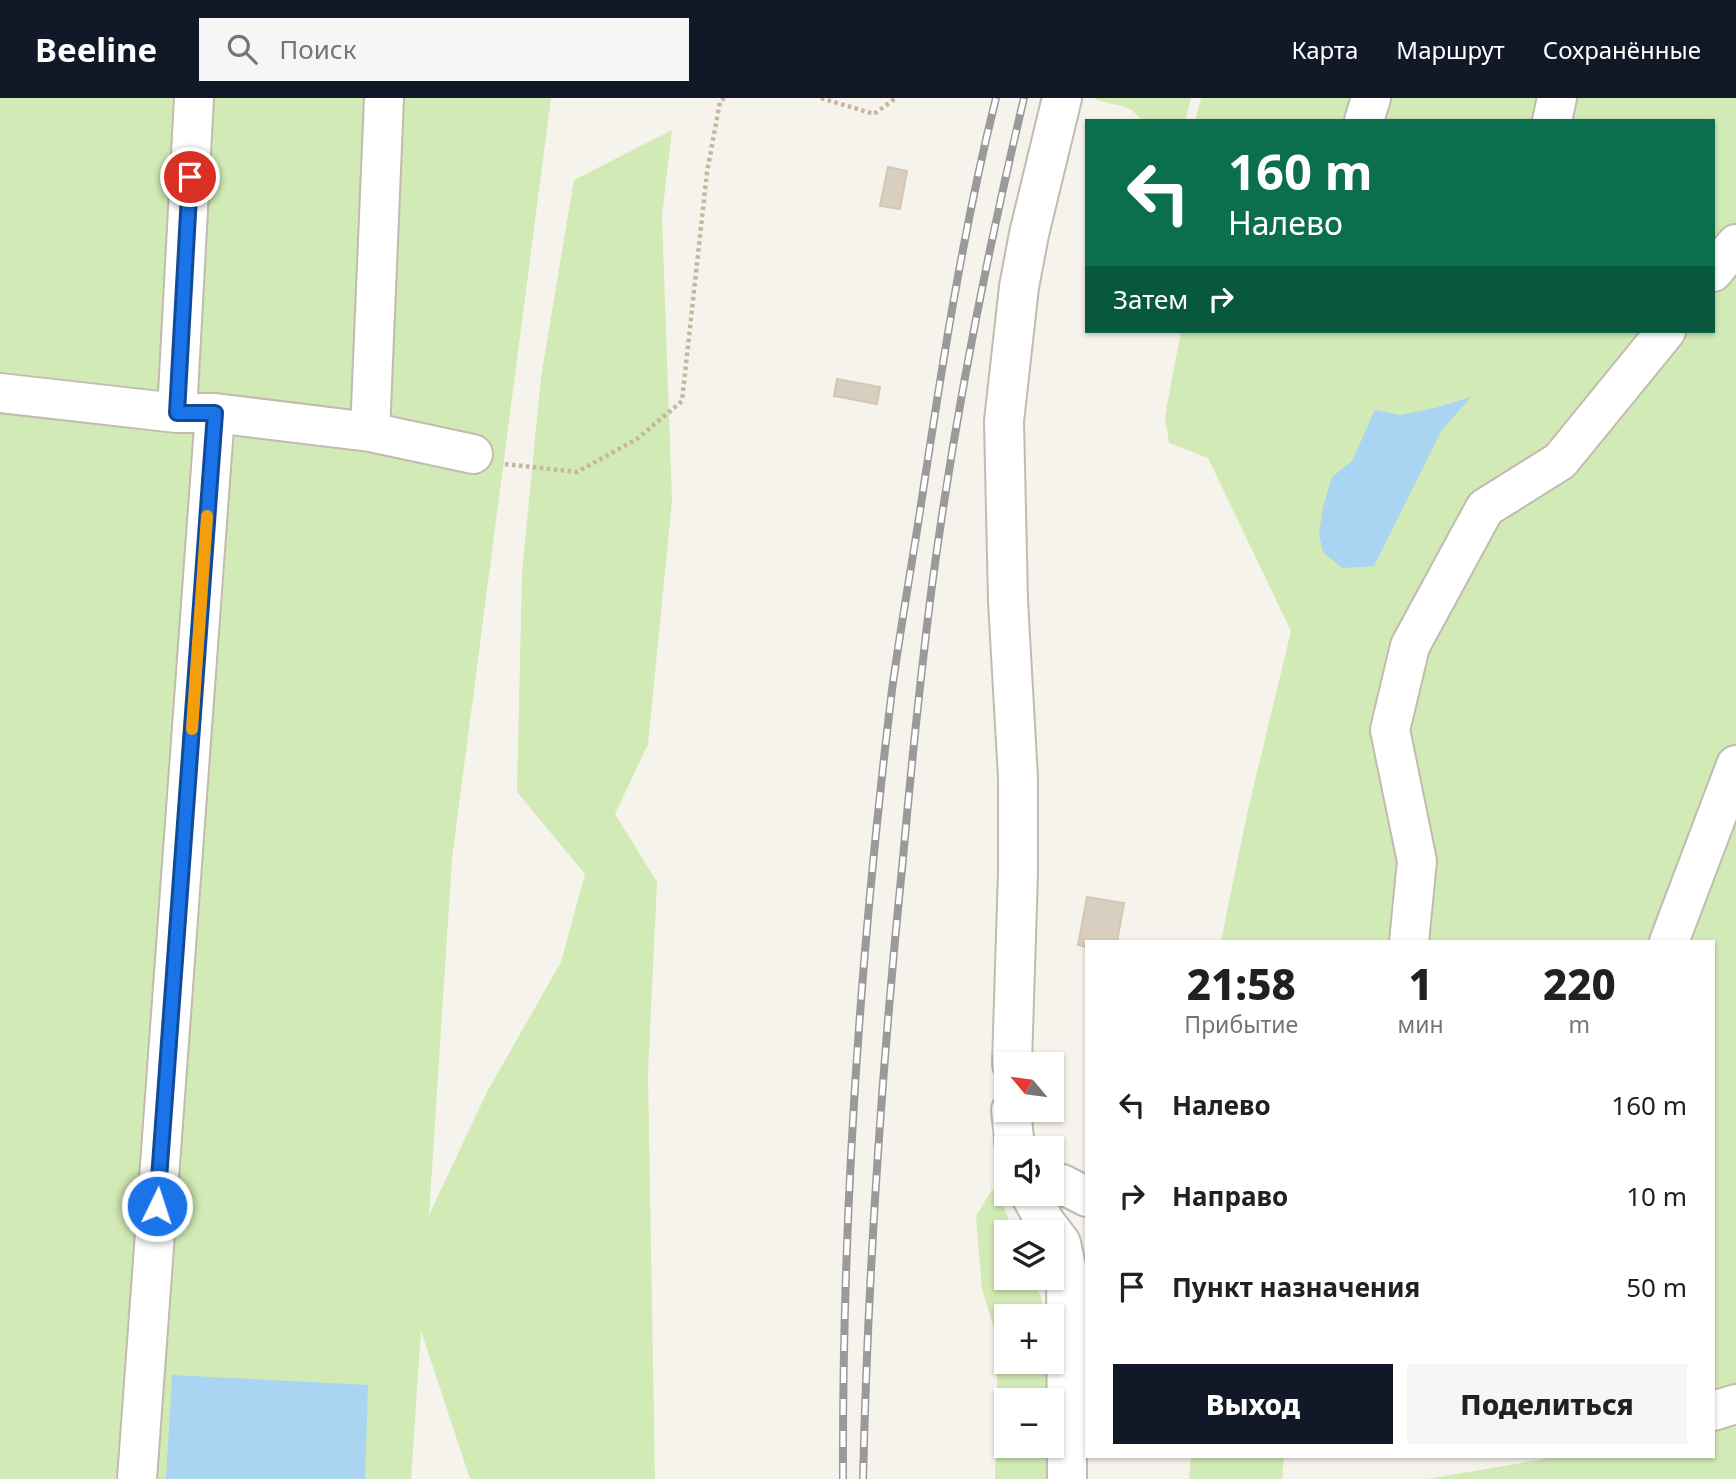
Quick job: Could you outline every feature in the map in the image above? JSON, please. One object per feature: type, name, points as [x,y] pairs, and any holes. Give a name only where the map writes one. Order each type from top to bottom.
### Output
[{"type":"lane","points":[[177,413],[194,98]]},
{"type":"lane","points":[[370,432],[384,98]]},
{"type":"lane","points":[[1012,1052],[1018,800],[1008,601],[1004,421],[1026,247],[1062,98]]},
{"type":"lane","points":[[1365,119],[1371,98]]},
{"type":"lane","points":[[1552,119],[1557,98]]},
{"type":"lane","points":[[1715,270],[1736,244]]},
{"type":"lane","points":[[1409,940],[1417,861],[1390,730],[1410,646],[1485,508],[1560,461],[1664,333]]},
{"type":"lane","points":[[0,393],[177,413],[215,413],[370,432],[473,454]]},
{"type":"lane","points":[[137,1479],[215,413]]},
{"type":"lane","points":[[1670,940],[1736,765]]},
{"type":"lane","points":[[1052,1206],[1045,1222],[1061,1243],[1066,1267],[1067,1479]]},
{"type":"lane","points":[[1715,1410],[1736,1404]]},
{"type":"path","points":[[473,454],[513,466],[577,472],[637,439],[682,401],[707,172],[720,102],[724,98]]},
{"type":"path","points":[[821,98],[874,114],[896,98]]},
{"type":"green space","points":[[0,98],[551,98],[452,859],[429,1215],[487,1092],[561,962],[585,874],[517,792],[522,572],[541,377],[574,180],[672,130],[662,216],[672,501],[648,744],[615,814],[657,882],[648,1074],[655,1479],[470,1479],[421,1331],[411,1479],[0,1479]]},
{"type":"green space","points":[[1094,98],[1191,98],[1186,119],[1141,119],[1126,107]]},
{"type":"green space","points":[[1201,98],[1736,98],[1736,1396],[1715,1395],[1715,940],[1221,940],[1247,814],[1291,631],[1208,458],[1169,443],[1165,416],[1181,333],[1715,333],[1715,119],[1196,119]]},
{"type":"green space","points":[[992,1190],[994,1206],[1004,1206],[1009,1220],[994,1220],[994,1290],[1037,1290],[1042,1304],[994,1304],[994,1329],[982,1289],[976,1216]]},
{"type":"green space","points":[[997,1374],[1052,1374],[1052,1388],[997,1388]]},
{"type":"green space","points":[[1736,1427],[1736,1479],[1427,1479],[1551,1458],[1715,1458],[1715,1431]]},
{"type":"green space","points":[[995,1458],[1052,1458],[1052,1479],[995,1479]]},
{"type":"green space","points":[[1191,1458],[1284,1458],[1282,1479],[1189,1479]]},
{"type":"water","points":[[1471,397],[1441,431],[1374,566],[1342,568],[1323,552],[1319,534],[1323,507],[1332,477],[1352,461],[1375,410],[1400,415]]},
{"type":"water","points":[[172,1375],[368,1385],[365,1479],[166,1479]]},
{"type":"building","points":[[888,167],[907,171],[900,209],[880,206]]},
{"type":"building","points":[[837,379],[880,387],[877,404],[834,396]]},
{"type":"building","points":[[1087,897],[1124,903],[1117,940],[1085,940],[1085,947],[1078,945]]},
{"type":"railway","points":[[843,1479],[846,1281],[855,1084],[881,788],[895,668],[944,355],[973,200],[996,98]]},
{"type":"railway","points":[[863,1479],[868,1323],[882,1090],[923,659],[960,406],[983,282],[1024,98]]},
{"type":"slow traffic","points":[[192,729],[207,516]]},
{"type":"route","points":[[157,1206],[215,413],[177,413],[190,177]]}]
